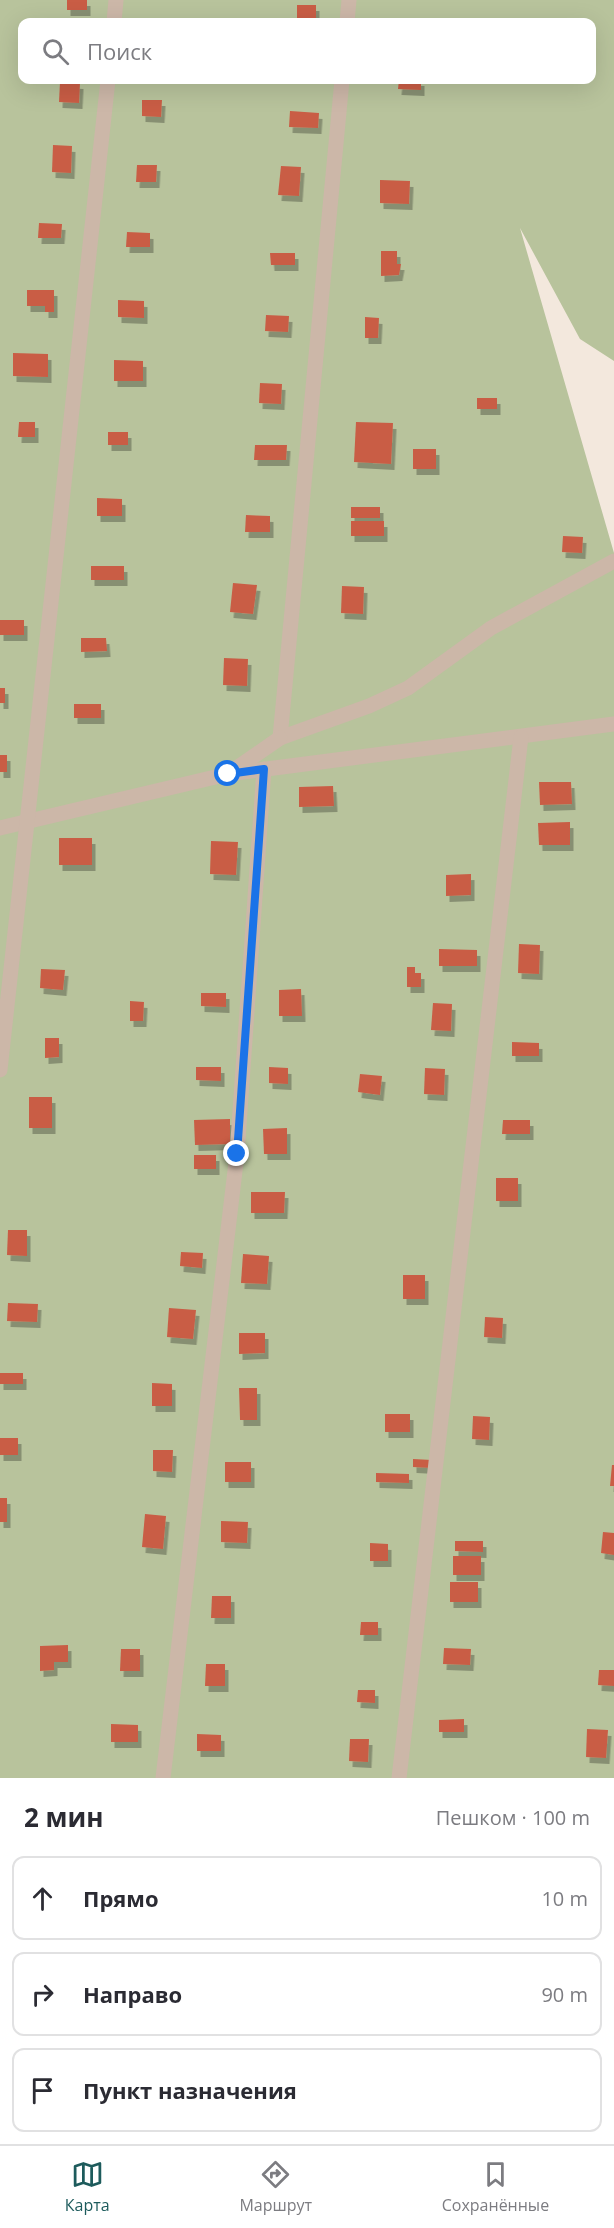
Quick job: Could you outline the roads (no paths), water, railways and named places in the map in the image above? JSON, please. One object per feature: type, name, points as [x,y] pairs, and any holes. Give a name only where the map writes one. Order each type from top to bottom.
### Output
[{"type":"street","points":[[114,18],[116,0]]},
{"type":"street","points":[[347,18],[349,0]]},
{"type":"street","points":[[0,1070],[108,84]]},
{"type":"street","points":[[280,738],[342,84]]},
{"type":"street","points":[[228,774],[280,738],[369,706],[408,688],[491,628],[614,561]]},
{"type":"street","points":[[0,828],[228,774],[614,724]]},
{"type":"street","points":[[399,1778],[521,737]]},
{"type":"street","points":[[163,1778],[237,1154],[264,769]]}]
